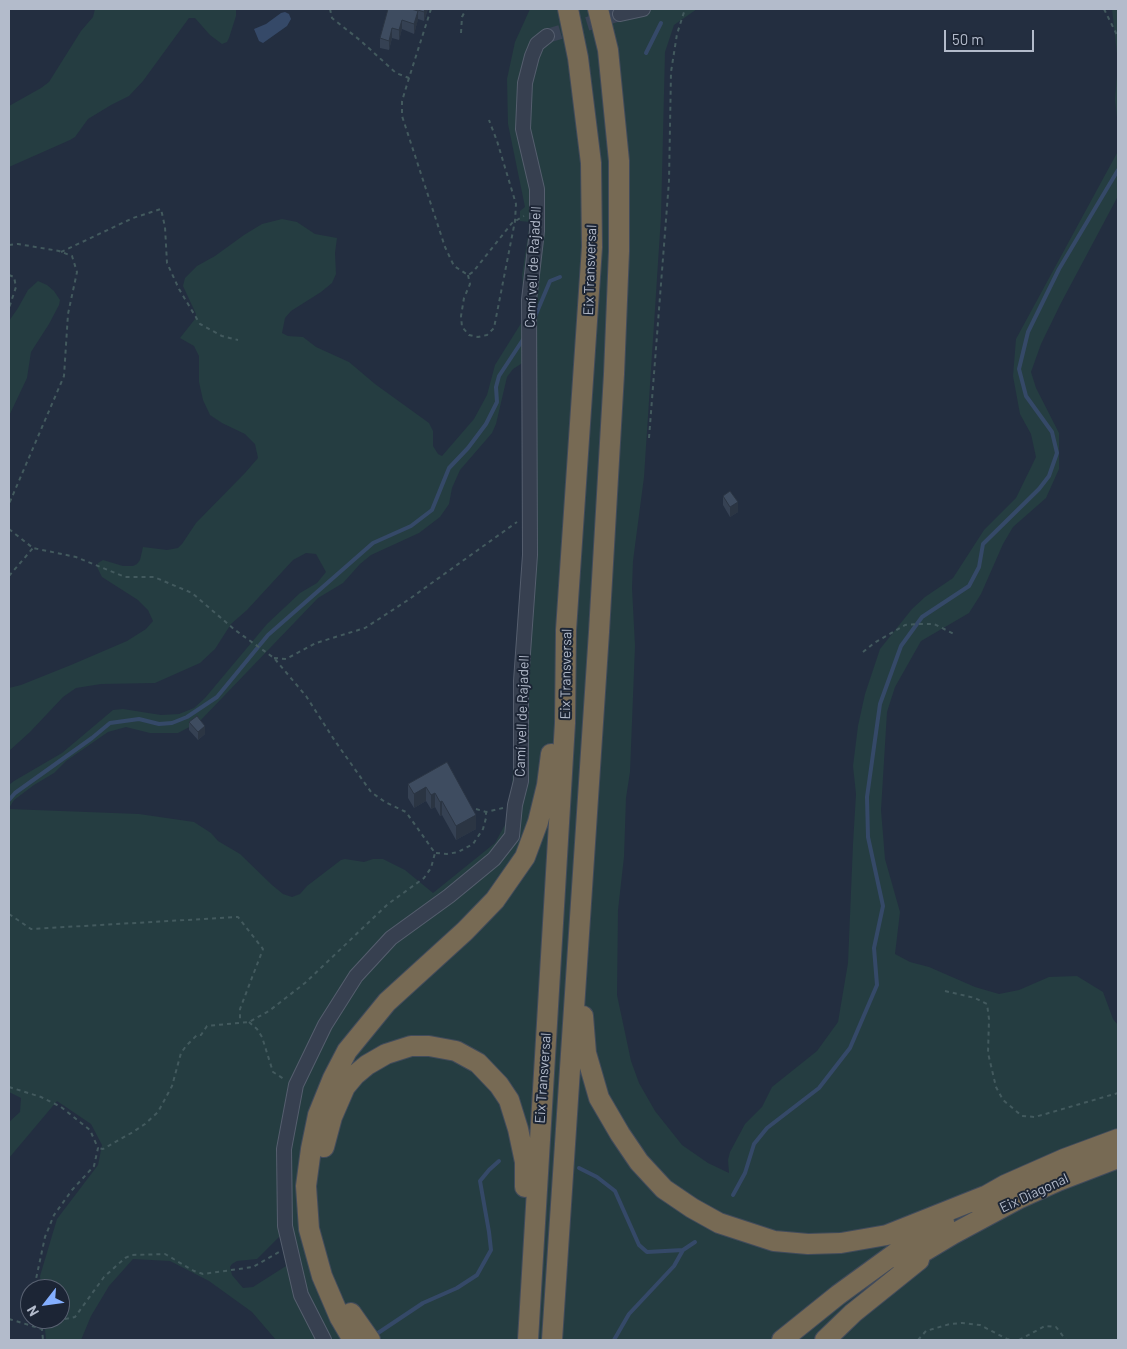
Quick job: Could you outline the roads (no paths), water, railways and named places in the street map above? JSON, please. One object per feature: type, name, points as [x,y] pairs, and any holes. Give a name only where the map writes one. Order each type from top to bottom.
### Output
[{"type":"highway","name":"Eix Transversal","points":[[528,1340],[565,723],[566,630],[592,247],[591,163],[578,58],[568,9]]},
{"type":"highway","name":"Eix Transversal","points":[[552,1340],[600,622],[614,384],[619,251],[619,161],[608,50],[598,9]]},
{"type":"highway","points":[[354,1340],[340,1318],[322,1276],[309,1229],[306,1186],[318,1115],[333,1078],[347,1051],[387,1002],[465,931],[495,900],[524,857],[538,822],[547,785],[566,630]]},
{"type":"highway","points":[[579,929],[584,990],[582,1022],[586,1053],[599,1098],[639,1162],[664,1189],[692,1208],[719,1223],[774,1241],[808,1244],[841,1242],[887,1235],[985,1196]]},
{"type":"highway","points":[[370,1340],[350,1311],[334,1273],[322,1227],[320,1189],[324,1148],[332,1117],[345,1087],[355,1075],[386,1054],[410,1046],[429,1046],[456,1051],[478,1063],[499,1085],[509,1100],[525,1162],[525,1220],[533,1248]]},
{"type":"highway","name":"Eix Diagonal","points":[[985,1196],[1064,1159],[1118,1139]]},
{"type":"highway","name":"Eix Diagonal","points":[[953,1234],[1018,1199],[1118,1158]]},
{"type":"highway","points":[[782,1340],[838,1295],[889,1258],[985,1196]]},
{"type":"highway","points":[[803,1340],[890,1271],[953,1234]]},
{"type":"highway","points":[[825,1340],[853,1313],[953,1234]]},
{"type":"street","points":[[620,14],[643,9]]},
{"type":"street","name":"Camí vell de Rajadell","points":[[324,1340],[301,1295],[285,1226],[284,1149],[296,1085],[325,1025],[356,976],[390,938],[449,896],[494,858],[512,836],[515,805],[521,781],[521,681],[530,555],[531,512],[529,300],[537,231],[537,189],[523,129],[525,82],[537,44],[547,36]]},
{"type":"water","points":[[285,12],[289,14],[291,19],[287,26],[263,43],[259,41],[254,29]]},
{"type":"waterway","points":[[646,53],[661,23]]},
{"type":"waterway","points":[[733,1195],[745,1173],[754,1144],[767,1128],[819,1088],[850,1048],[877,985],[874,948],[883,906],[868,837],[867,797],[880,704],[901,646],[922,617],[969,586],[979,567],[983,544],[1039,489],[1049,476],[1057,453],[1052,432],[1026,396],[1019,369],[1028,332],[1059,269],[1118,170]]},
{"type":"waterway","points":[[534,319],[550,281],[560,277]]},
{"type":"waterway","points":[[9,800],[15,793],[110,723],[139,719],[159,724],[172,723],[187,717],[217,697],[268,635],[373,543],[411,526],[432,510],[449,468],[468,448],[486,424],[497,402],[496,387],[499,376],[524,338]]},
{"type":"waterway","points":[[378,1333],[423,1303],[457,1288],[477,1275],[491,1250],[480,1181],[499,1161]]},
{"type":"waterway","points":[[579,1168],[597,1177],[615,1191],[639,1245],[647,1252],[683,1250]]},
{"type":"waterway","points":[[614,1340],[629,1314],[674,1266],[683,1250],[695,1242]]},
{"type":"tunnel","points":[[547,36],[620,14]]}]
